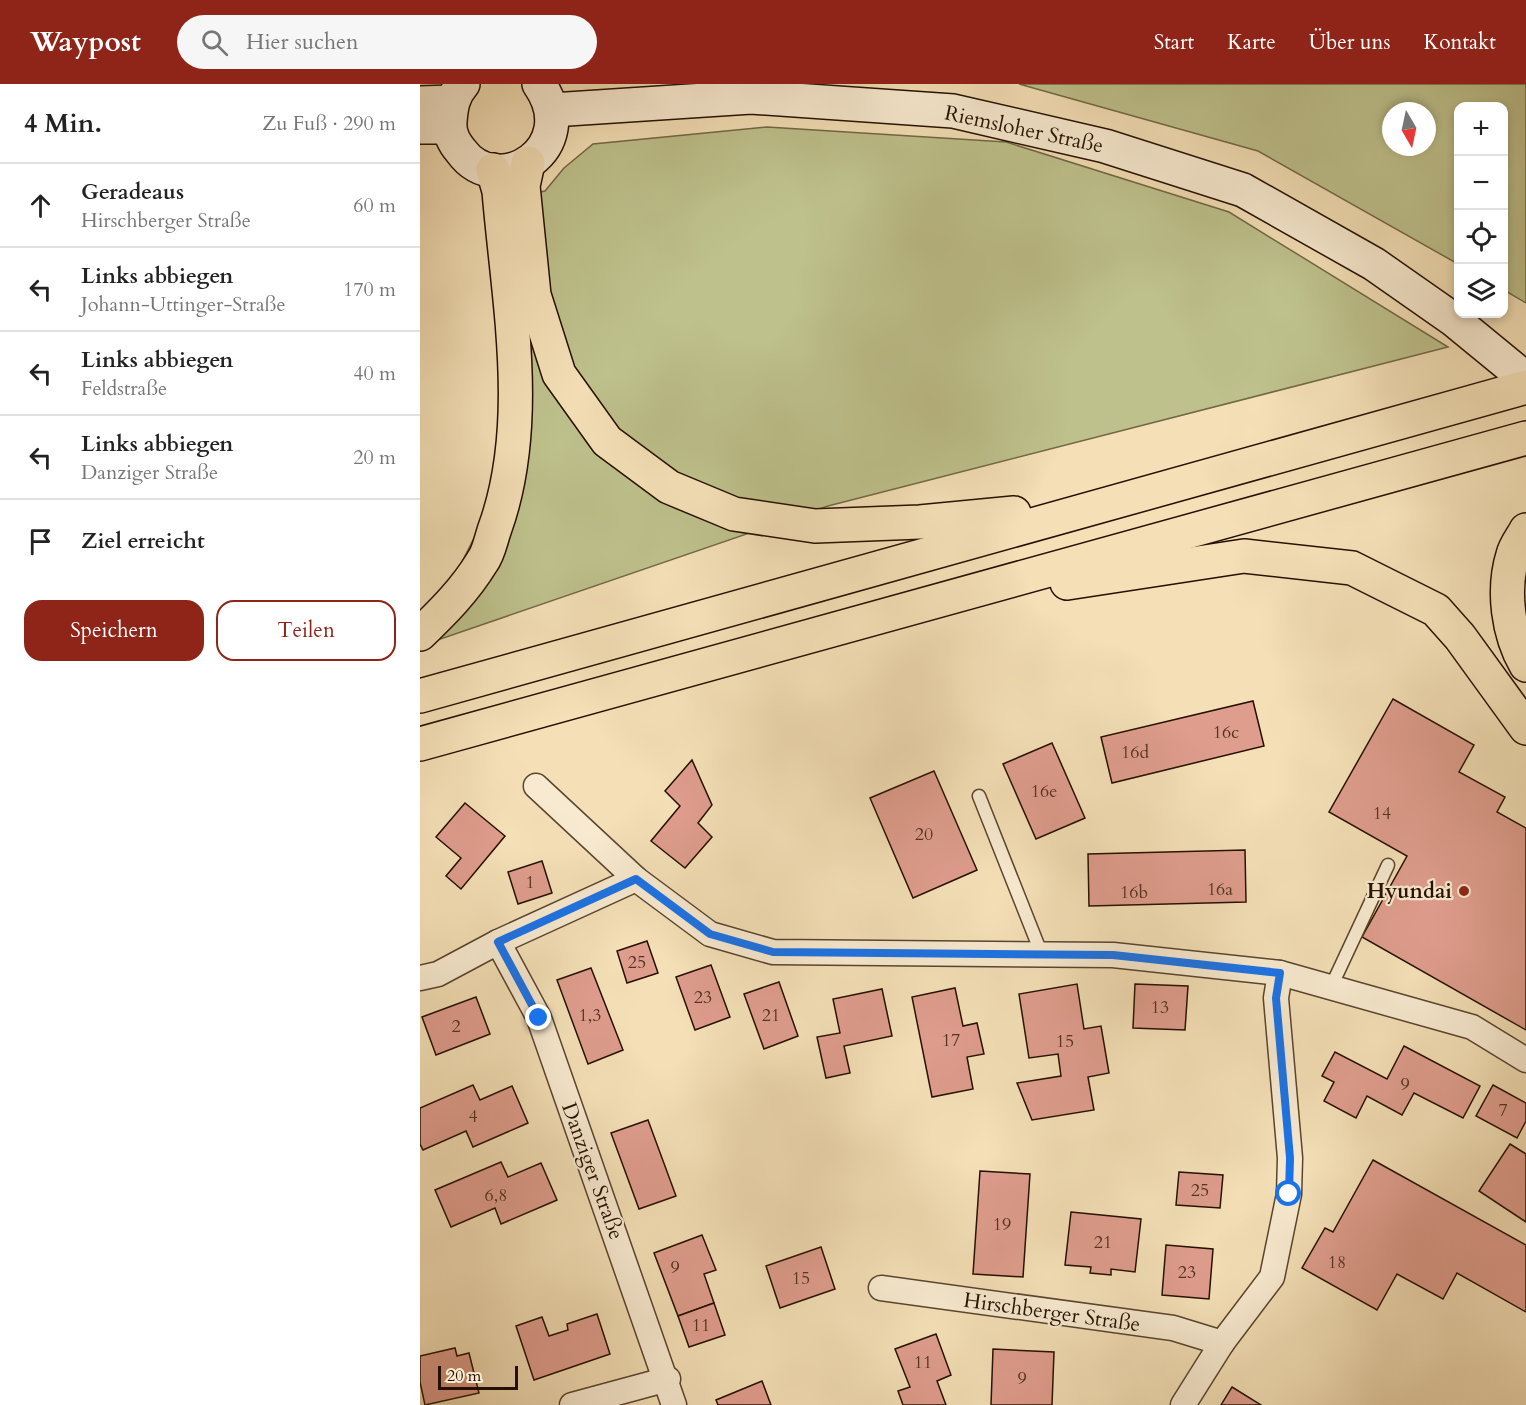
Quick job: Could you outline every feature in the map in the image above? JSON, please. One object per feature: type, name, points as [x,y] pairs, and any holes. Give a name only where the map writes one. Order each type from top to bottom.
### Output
[{"type":"highway","points":[[528,163],[523,186],[534,295],[559,374],[607,441],[669,487],[734,514],[815,526],[920,522],[1102,504]]},
{"type":"highway","points":[[420,634],[457,598],[484,560],[500,514],[513,459],[515,385],[499,190],[493,170]]},
{"type":"highway","points":[[420,696],[1526,387]]},
{"type":"highway","points":[[420,744],[1526,438]]},
{"type":"highway","points":[[1526,530],[1513,555],[1507,609],[1520,656],[1526,666]]},
{"type":"highway","points":[[920,605],[1244,556],[1352,568],[1436,610],[1460,637],[1526,728]]},
{"type":"main road","points":[[441,109],[454,143],[464,156],[478,165],[493,170],[511,170],[528,163],[540,153],[548,140],[552,125],[545,97]]},
{"type":"main road","name":"Riemsloher Straße","points":[[545,97],[750,98],[953,111],[1105,146],[1243,190],[1374,264],[1454,320],[1526,379]]},
{"type":"street","points":[[536,786],[636,879],[710,934],[773,952],[1113,955],[1280,973],[1472,1027],[1526,1060]]},
{"type":"street","points":[[420,978],[438,974],[498,942],[636,879]]},
{"type":"street","name":"Danziger Straße","points":[[498,942],[539,1018],[675,1405]]},
{"type":"street","points":[[1183,1405],[1222,1343],[1272,1277],[1289,1194],[1290,1158],[1276,998],[1280,973]]},
{"type":"street","name":"Hirschberger Straße","points":[[881,1288],[1173,1329],[1222,1343]]},
{"type":"street","points":[[572,1405],[668,1380]]},
{"type":"lane","points":[[979,796],[1042,955]]},
{"type":"lane","points":[[1331,987],[1388,865]]},
{"type":"green space","points":[[1019,84],[1526,84],[1526,303],[1508,292],[1508,102],[1454,102],[1454,262],[1258,151]]},
{"type":"green space","points":[[767,127],[1006,142],[1229,212],[1448,347],[828,506],[420,646],[497,492],[508,391],[484,204],[545,191],[564,168],[593,144]]},
{"type":"building","points":[[1393,699],[1474,745],[1459,772],[1505,797],[1497,812],[1526,828],[1526,1030],[1362,937],[1407,856],[1329,812]]},
{"type":"building","points":[[1253,701],[1264,746],[1112,783],[1101,737]]},
{"type":"building","points":[[1052,743],[1085,818],[1036,839],[1003,764]]},
{"type":"building","points":[[692,760],[712,805],[698,823],[712,837],[685,868],[651,841],[680,806],[665,791]]},
{"type":"building","points":[[934,771],[977,870],[913,898],[870,798]]},
{"type":"building","points":[[465,803],[505,836],[461,889],[446,876],[461,858],[436,837]]},
{"type":"building","points":[[1245,850],[1246,902],[1089,906],[1088,854]]},
{"type":"building","points":[[542,861],[552,893],[518,904],[508,872]]},
{"type":"building","points":[[647,941],[658,973],[627,983],[617,951]]},
{"type":"building","points":[[711,965],[730,1017],[695,1030],[676,977]]},
{"type":"building","points":[[591,968],[623,1050],[588,1064],[557,980]]},
{"type":"building","points":[[779,982],[798,1036],[764,1049],[744,994]]},
{"type":"building","points":[[1077,984],[1084,1029],[1101,1026],[1109,1073],[1088,1077],[1094,1110],[1032,1120],[1017,1083],[1061,1076],[1058,1054],[1029,1058],[1019,994]]},
{"type":"building","points":[[1135,984],[1188,986],[1185,1030],[1133,1028]]},
{"type":"building","points":[[955,988],[963,1026],[977,1023],[984,1054],[967,1057],[973,1089],[932,1097],[912,997]]},
{"type":"building","points":[[882,989],[892,1036],[844,1046],[850,1073],[826,1078],[817,1037],[840,1033],[833,999]]},
{"type":"building","points":[[476,997],[490,1034],[436,1055],[422,1017]]},
{"type":"building","points":[[1404,1046],[1480,1086],[1463,1118],[1414,1093],[1402,1115],[1367,1096],[1356,1118],[1324,1101],[1334,1082],[1322,1076],[1335,1052],[1387,1079]]},
{"type":"building","points":[[473,1085],[480,1100],[512,1086],[528,1123],[473,1147],[466,1131],[423,1150],[420,1144],[420,1108]]},
{"type":"building","points":[[1493,1085],[1526,1103],[1526,1121],[1517,1138],[1476,1116]]},
{"type":"building","points":[[648,1120],[676,1196],[639,1209],[611,1133]]},
{"type":"building","points":[[1510,1144],[1526,1154],[1526,1222],[1479,1191]]},
{"type":"building","points":[[1373,1160],[1526,1245],[1526,1312],[1457,1273],[1443,1299],[1397,1274],[1377,1310],[1302,1268],[1325,1228],[1333,1232]]},
{"type":"building","points":[[501,1162],[508,1177],[541,1163],[557,1200],[501,1224],[495,1208],[451,1227],[435,1190]]},
{"type":"building","points":[[980,1171],[1030,1174],[1023,1277],[973,1274]]},
{"type":"building","points":[[1179,1172],[1223,1175],[1220,1208],[1176,1205]]},
{"type":"building","points":[[1071,1212],[1141,1219],[1135,1272],[1111,1269],[1111,1275],[1090,1273],[1091,1267],[1065,1265]]},
{"type":"building","points":[[702,1235],[716,1270],[704,1274],[714,1303],[678,1316],[654,1253]]},
{"type":"building","points":[[1166,1245],[1213,1249],[1209,1299],[1162,1295]]},
{"type":"building","points":[[821,1247],[835,1289],[780,1308],[766,1266]]},
{"type":"building","points":[[714,1303],[725,1335],[689,1347],[678,1316]]},
{"type":"building","points":[[597,1314],[610,1354],[534,1380],[516,1326],[542,1317],[549,1336],[568,1330],[567,1324]]},
{"type":"building","points":[[936,1334],[951,1375],[937,1381],[946,1405],[903,1405],[898,1391],[910,1387],[895,1349]]},
{"type":"building","points":[[455,1348],[457,1356],[469,1353],[479,1393],[425,1405],[420,1382],[420,1356]]},
{"type":"building","points":[[993,1349],[1054,1352],[1052,1405],[991,1405]]},
{"type":"building","points":[[762,1381],[771,1405],[718,1405],[716,1400]]},
{"type":"building","points":[[1232,1387],[1261,1405],[1221,1405]]},
{"type":"place","name":"Hyundai","points":[[1464,891]]},
{"type":"route","points":[[539,1018],[498,942],[636,879],[710,934],[773,952],[1113,955],[1280,973],[1276,998],[1290,1158],[1289,1194]]}]
